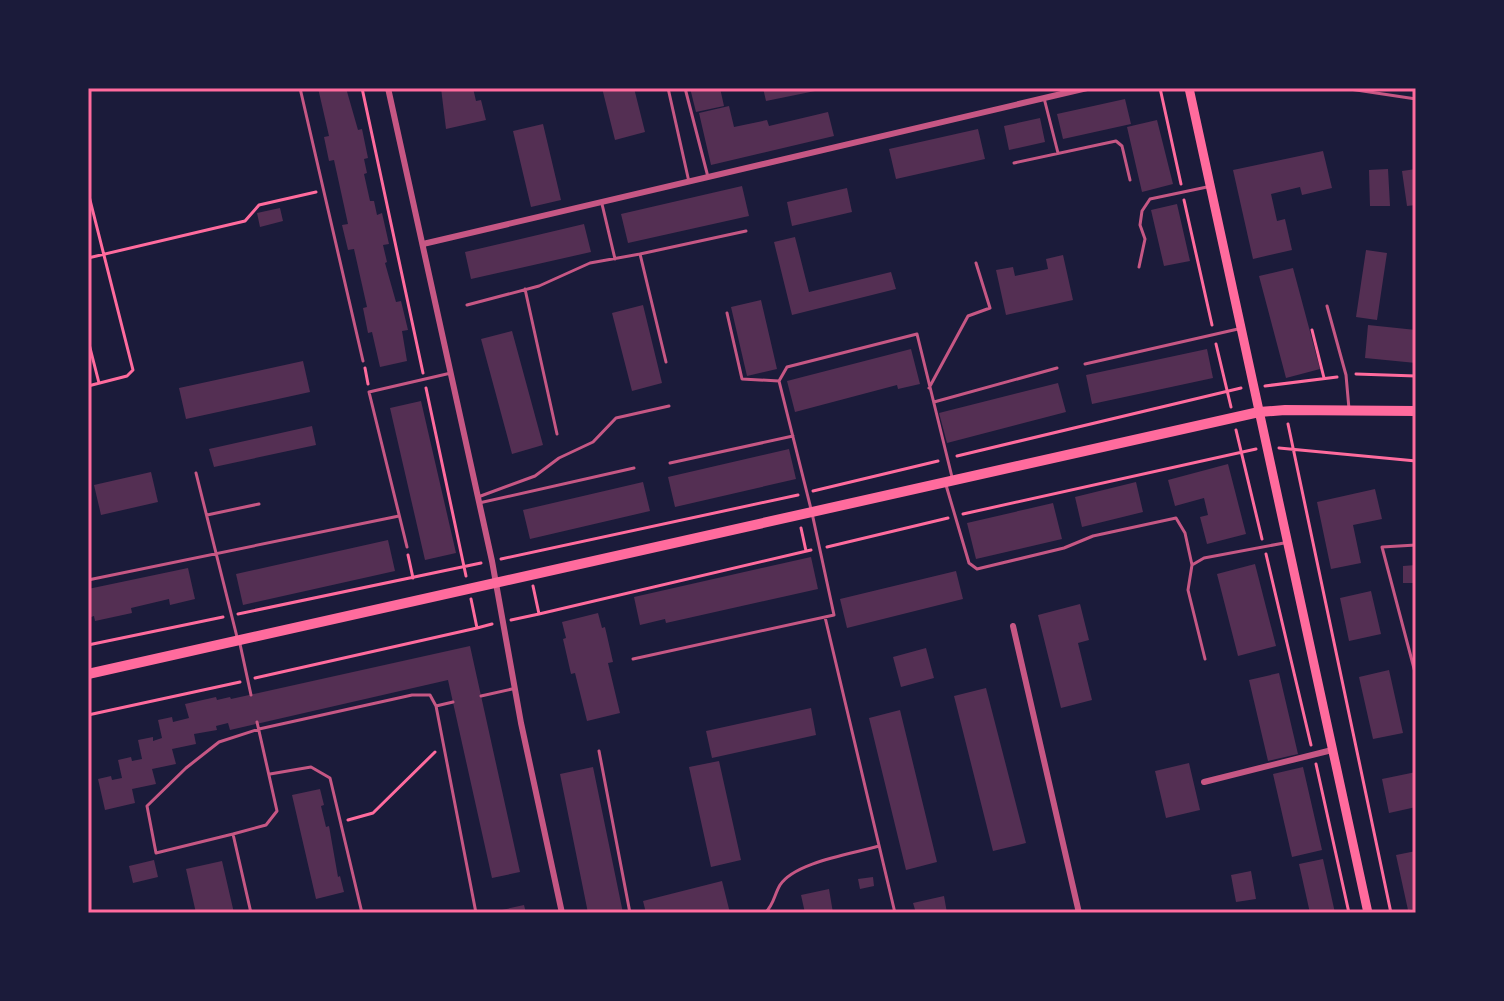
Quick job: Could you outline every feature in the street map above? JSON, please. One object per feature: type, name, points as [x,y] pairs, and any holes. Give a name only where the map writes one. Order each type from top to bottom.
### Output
[{"type":"main road","points":[[1189,88],[1368,913]]},
{"type":"main road","points":[[88,674],[1259,412],[1349,409],[1416,411]]},
{"type":"street","points":[[388,88],[492,561],[514,688],[562,913]]},
{"type":"street","points":[[423,244],[1087,88]]},
{"type":"street","points":[[1013,626],[1079,913]]},
{"type":"street","points":[[1204,782],[1332,750]]},
{"type":"lane","points":[[300,88],[363,361]]},
{"type":"lane","points":[[668,88],[689,182]]},
{"type":"lane","points":[[685,88],[708,177]]},
{"type":"lane","points":[[1343,88],[1416,99]]},
{"type":"lane","points":[[1044,98],[1058,153]]},
{"type":"lane","points":[[1014,163],[1116,141],[1122,146],[1130,180]]},
{"type":"lane","points":[[1139,267],[1145,239],[1140,225],[1142,211],[1150,199],[1210,186]]},
{"type":"lane","points":[[601,202],[615,259]]},
{"type":"lane","points":[[467,305],[525,289],[590,263],[746,231]]},
{"type":"lane","points":[[640,254],[666,362]]},
{"type":"lane","points":[[929,388],[968,316],[990,308],[976,263]]},
{"type":"lane","points":[[525,289],[557,434]]},
{"type":"lane","points":[[1327,306],[1346,375],[1349,409]]},
{"type":"lane","points":[[727,313],[742,379],[779,381]]},
{"type":"lane","points":[[1085,364],[1242,328]]},
{"type":"lane","points":[[633,659],[834,615],[779,381],[787,367],[917,334],[946,458],[955,516],[969,563],[977,569],[1064,548],[1093,536],[1176,518],[1185,533],[1192,565],[1188,590],[1205,659]]},
{"type":"lane","points":[[932,402],[1057,368]]},
{"type":"lane","points":[[407,547],[369,392],[452,373]]},
{"type":"lane","points":[[479,500],[535,476],[559,458],[593,442],[616,418],[669,406]]},
{"type":"lane","points":[[670,463],[793,436]]},
{"type":"lane","points":[[479,500],[634,468]]},
{"type":"lane","points":[[196,473],[251,695]]},
{"type":"lane","points":[[206,515],[259,504]]},
{"type":"lane","points":[[88,580],[399,516]]},
{"type":"lane","points":[[1192,565],[1204,558],[1288,542]]},
{"type":"lane","points":[[1416,545],[1382,547],[1416,676]]},
{"type":"lane","points":[[825,617],[895,913]]},
{"type":"lane","points":[[481,696],[514,688]]},
{"type":"lane","points":[[257,722],[259,729],[270,774],[277,811],[266,825],[156,853],[147,806],[186,768],[219,742],[259,729],[421,693],[430,695],[436,706],[476,913]]},
{"type":"lane","points":[[436,706],[453,702]]},
{"type":"lane","points":[[599,751],[630,913]]},
{"type":"lane","points":[[270,774],[311,767],[330,778],[362,913]]},
{"type":"lane","points":[[233,834],[251,913]]},
{"type":"lane","points":[[765,913],[772,907],[779,886],[795,870],[879,846]]},
{"type":"path","points":[[362,88],[464,567]]},
{"type":"path","points":[[1160,88],[1226,390],[1349,913]]},
{"type":"path","points":[[88,258],[245,221],[259,205],[324,190]]},
{"type":"path","points":[[88,192],[133,370],[130,375],[88,386]]},
{"type":"path","points":[[1312,330],[1324,378]]},
{"type":"path","points":[[88,340],[99,383]]},
{"type":"path","points":[[363,361],[369,392]]},
{"type":"path","points":[[88,645],[807,493],[1226,390],[1362,373],[1416,376]]},
{"type":"path","points":[[1285,410],[1391,913]]},
{"type":"path","points":[[525,555],[539,614],[1241,450],[1293,448],[1416,461]]},
{"type":"path","points":[[407,547],[413,578]]},
{"type":"path","points":[[88,715],[477,628]]},
{"type":"path","points":[[340,822],[373,813],[443,744]]},
{"type":"building","points":[[318,88],[346,88],[358,130],[362,129],[368,158],[364,159],[367,173],[364,174],[370,201],[374,201],[377,215],[382,213],[389,244],[383,245],[385,263],[396,302],[401,301],[408,330],[402,331],[407,361],[380,367],[372,332],[368,333],[363,308],[367,307],[354,249],[348,250],[342,225],[348,224],[334,160],[329,161],[324,137],[329,136]]},
{"type":"building","points":[[441,88],[473,88],[476,101],[481,100],[486,120],[446,129]]},
{"type":"building","points":[[602,88],[634,88],[645,132],[615,140]]},
{"type":"building","points":[[690,88],[720,88],[724,106],[696,112]]},
{"type":"building","points":[[763,88],[825,88],[825,89],[766,101]]},
{"type":"building","points":[[1125,99],[1131,124],[1063,139],[1057,114]]},
{"type":"building","points":[[729,106],[734,127],[767,120],[769,126],[828,112],[834,136],[711,165],[699,113]]},
{"type":"building","points":[[1040,118],[1045,142],[1009,150],[1004,126]]},
{"type":"building","points":[[1157,120],[1173,184],[1142,192],[1127,127]]},
{"type":"building","points":[[543,124],[561,200],[531,207],[513,131]]},
{"type":"building","points":[[978,129],[985,159],[896,179],[889,149]]},
{"type":"building","points":[[1323,151],[1332,188],[1302,195],[1300,187],[1271,194],[1277,221],[1285,219],[1292,250],[1253,259],[1233,170]]},
{"type":"building","points":[[1388,169],[1390,206],[1370,206],[1369,170]]},
{"type":"building","points":[[1416,169],[1416,205],[1407,206],[1402,171]]},
{"type":"building","points":[[742,186],[749,216],[628,243],[621,214]]},
{"type":"building","points":[[847,188],[852,212],[792,226],[787,202]]},
{"type":"building","points":[[1177,204],[1190,261],[1164,266],[1151,210]]},
{"type":"building","points":[[280,208],[283,221],[260,227],[257,213]]},
{"type":"building","points":[[584,224],[591,252],[471,279],[465,252]]},
{"type":"building","points":[[795,237],[809,292],[891,272],[896,289],[792,315],[774,242]]},
{"type":"building","points":[[1366,250],[1387,253],[1377,320],[1356,317]]},
{"type":"building","points":[[1063,255],[1073,300],[1006,315],[996,270],[1013,267],[1015,276],[1048,269],[1046,259]]},
{"type":"building","points":[[1293,268],[1320,369],[1286,378],[1259,276]]},
{"type":"building","points":[[761,300],[777,369],[747,376],[731,307]]},
{"type":"building","points":[[643,305],[662,383],[632,391],[612,313]]},
{"type":"building","points":[[1368,325],[1416,330],[1416,363],[1365,358]]},
{"type":"building","points":[[512,331],[543,445],[512,454],[481,339]]},
{"type":"building","points":[[911,349],[920,384],[898,389],[897,385],[795,412],[787,381]]},
{"type":"building","points":[[1207,349],[1213,378],[1092,404],[1086,375]]},
{"type":"building","points":[[303,361],[310,392],[186,419],[179,388]]},
{"type":"building","points":[[1058,383],[1066,412],[947,443],[939,413]]},
{"type":"building","points":[[421,401],[456,553],[425,560],[390,408]]},
{"type":"building","points":[[312,426],[316,445],[214,467],[209,449]]},
{"type":"building","points":[[789,449],[796,479],[675,507],[668,477]]},
{"type":"building","points":[[1228,464],[1246,534],[1207,544],[1200,517],[1208,515],[1204,498],[1175,506],[1168,480]]},
{"type":"building","points":[[151,472],[158,502],[101,515],[94,485]]},
{"type":"building","points":[[643,482],[650,511],[530,539],[523,510]]},
{"type":"building","points":[[1136,482],[1143,512],[1082,527],[1075,497]]},
{"type":"building","points":[[1375,489],[1382,519],[1353,525],[1361,563],[1331,569],[1317,502]]},
{"type":"building","points":[[1053,503],[1062,539],[976,559],[967,523]]},
{"type":"building","points":[[388,540],[395,571],[243,605],[236,574]]},
{"type":"building","points":[[811,557],[818,589],[666,623],[665,619],[640,625],[634,597]]},
{"type":"building","points":[[1255,564],[1276,646],[1238,656],[1217,574]]},
{"type":"building","points":[[1416,565],[1416,583],[1403,583],[1403,566]]},
{"type":"building","points":[[188,568],[195,599],[170,605],[169,599],[131,608],[132,613],[95,621],[94,616],[88,618],[88,589]]},
{"type":"building","points":[[956,571],[963,599],[847,628],[840,599]]},
{"type":"building","points":[[1371,591],[1381,634],[1349,641],[1340,598]]},
{"type":"building","points":[[1080,604],[1089,640],[1078,643],[1092,700],[1061,708],[1038,615]]},
{"type":"building","points":[[598,613],[602,628],[605,627],[613,662],[608,663],[620,713],[587,721],[575,673],[571,674],[562,622]]},
{"type":"building","points":[[470,646],[520,872],[492,878],[448,680],[230,730],[228,723],[216,726],[217,730],[194,734],[196,744],[172,749],[176,764],[152,769],[156,784],[132,789],[135,803],[105,810],[98,779],[111,776],[112,780],[122,778],[118,760],[131,757],[132,761],[142,759],[138,740],[162,738],[158,720],[172,717],[173,722],[189,718],[185,704],[216,697],[217,700],[231,699]]},
{"type":"building","points":[[926,648],[934,678],[901,687],[893,657]]},
{"type":"building","points":[[1389,670],[1403,733],[1373,739],[1359,677]]},
{"type":"building","points":[[1279,673],[1298,754],[1268,761],[1249,680]]},
{"type":"building","points":[[986,688],[1026,843],[993,851],[954,696]]},
{"type":"building","points":[[811,708],[816,735],[712,758],[706,731]]},
{"type":"building","points":[[900,710],[937,862],[906,870],[869,718]]},
{"type":"building","points":[[719,761],[741,860],[711,867],[689,767]]},
{"type":"building","points":[[1189,763],[1200,810],[1166,818],[1155,771]]},
{"type":"building","points":[[593,767],[623,913],[588,913],[560,774]]},
{"type":"building","points":[[1303,767],[1322,850],[1292,857],[1273,774]]},
{"type":"building","points":[[1416,772],[1416,807],[1389,813],[1382,779]]},
{"type":"building","points":[[320,789],[324,805],[321,806],[326,827],[329,826],[338,877],[344,892],[316,899],[292,795]]},
{"type":"building","points":[[1416,851],[1416,908],[1408,910],[1396,855]]},
{"type":"building","points":[[1323,859],[1335,913],[1310,913],[1299,864]]},
{"type":"building","points":[[154,860],[158,877],[133,883],[129,866]]},
{"type":"building","points":[[222,861],[234,913],[196,913],[186,869]]},
{"type":"building","points":[[1251,871],[1256,899],[1236,902],[1231,875]]},
{"type":"building","points":[[873,877],[874,886],[860,889],[858,879]]},
{"type":"building","points":[[722,881],[730,913],[646,913],[643,901]]},
{"type":"building","points":[[829,889],[833,913],[805,913],[801,895]]},
{"type":"building","points":[[944,896],[947,913],[916,913],[913,903]]},
{"type":"building","points":[[524,905],[526,913],[493,913],[493,912]]}]
